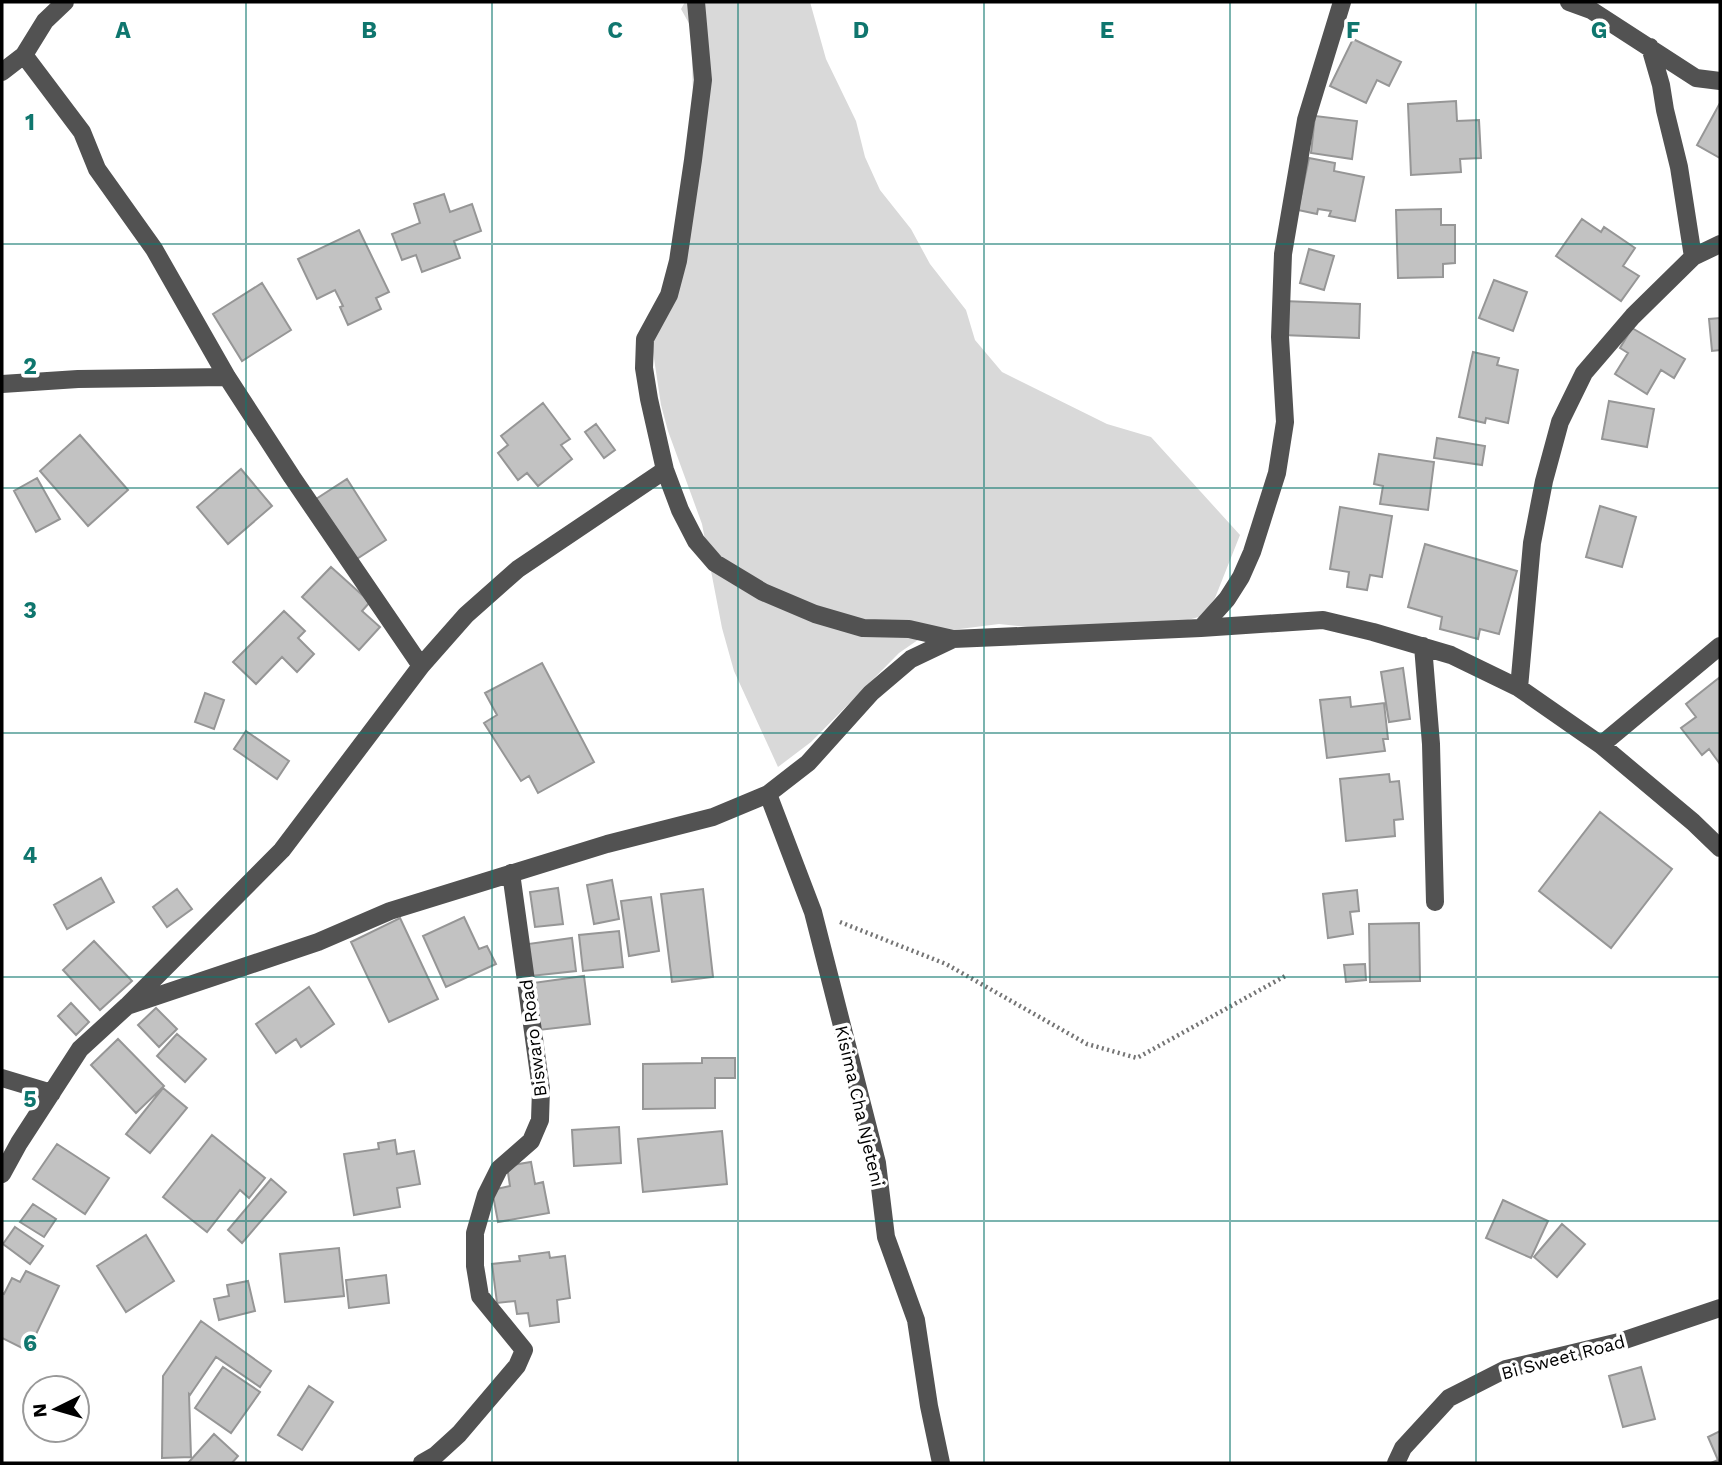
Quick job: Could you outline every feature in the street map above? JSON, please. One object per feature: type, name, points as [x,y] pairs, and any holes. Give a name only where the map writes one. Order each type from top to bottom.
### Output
[{"type":"street","points":[[2,72],[24,55],[45,21],[65,2]]},
{"type":"street","points":[[696,2],[703,80],[686,210],[678,261],[669,295],[645,339],[644,368],[665,470],[680,510],[696,541],[715,563],[762,592],[815,614],[863,628],[909,629],[953,639],[1323,620],[1423,646],[1451,655],[1519,688],[1601,745],[1720,848]]},
{"type":"street","points":[[1200,628],[1227,599],[1241,577],[1252,552],[1277,473],[1285,422],[1280,337],[1283,254],[1306,120],[1342,2]]},
{"type":"street","points":[[1569,2],[1591,10],[1696,78],[1720,81]]},
{"type":"street","points":[[1650,47],[1679,167],[1693,257]]},
{"type":"street","points":[[24,55],[82,132],[97,169],[154,249],[227,377],[421,666]]},
{"type":"street","points":[[1519,688],[1532,543],[1544,481],[1560,422],[1584,373],[1633,316],[1693,257],[1720,244]]},
{"type":"street","points":[[2,384],[78,379],[227,377]]},
{"type":"street","points":[[2,1174],[80,1049],[127,1006],[282,850],[421,666],[466,615],[518,569],[665,470]]},
{"type":"street","points":[[127,1006],[318,942],[390,911],[607,844],[713,817],[768,794],[808,763],[871,693],[911,659],[953,639]]},
{"type":"street","points":[[1423,646],[1431,744],[1435,902]]},
{"type":"street","points":[[1601,745],[1720,646]]},
{"type":"street","name":"Kisima Cha Njeteni","points":[[768,794],[813,912],[877,1163],[886,1237],[916,1320],[941,1463]]},
{"type":"street","name":"Biswaro Road","points":[[422,1463],[436,1455],[459,1434],[517,1367],[524,1350],[480,1296],[475,1266],[475,1233],[486,1195],[499,1169],[531,1141],[540,1120],[541,1089],[512,873]]},
{"type":"street","points":[[2,1078],[52,1093]]},
{"type":"street","name":"Bi Sweet Road","points":[[1396,1463],[1402,1448],[1449,1398],[1506,1369],[1619,1342],[1720,1308]]},
{"type":"path","points":[[813,912],[946,964],[1087,1044],[1137,1058],[1287,975]]},
{"type":"shaded area","points":[[685,2],[810,2],[826,59],[856,121],[865,157],[880,190],[911,229],[930,264],[966,310],[975,340],[1002,372],[1107,424],[1151,437],[1240,535],[1215,598],[1202,616],[1167,626],[1027,627],[999,624],[928,633],[899,653],[811,742],[778,767],[734,671],[722,628],[702,524],[661,405],[652,345],[667,295],[693,96],[691,27],[681,9]]},
{"type":"building","points":[[1353,39],[1401,62],[1389,86],[1377,80],[1366,103],[1330,86]]},
{"type":"building","points":[[1456,101],[1457,121],[1479,120],[1481,158],[1460,159],[1461,172],[1411,175],[1408,104]]},
{"type":"building","points":[[1720,103],[1720,158],[1697,145]]},
{"type":"building","points":[[1315,116],[1357,121],[1352,159],[1311,153]]},
{"type":"building","points":[[1309,158],[1335,163],[1334,171],[1364,177],[1355,221],[1329,216],[1331,211],[1318,209],[1317,214],[1298,210]]},
{"type":"building","points":[[444,194],[450,212],[472,204],[481,231],[454,241],[460,258],[422,272],[416,255],[402,260],[392,234],[420,223],[414,204]]},
{"type":"building","points":[[1441,209],[1441,225],[1455,225],[1455,263],[1443,264],[1443,277],[1398,278],[1396,210]]},
{"type":"building","points":[[1582,219],[1601,232],[1604,227],[1635,248],[1623,266],[1639,276],[1621,301],[1556,256]]},
{"type":"building","points":[[359,230],[389,292],[376,298],[381,309],[348,325],[335,290],[317,299],[298,259]]},
{"type":"building","points":[[1309,249],[1334,256],[1324,290],[1300,283]]},
{"type":"building","points":[[1494,280],[1527,292],[1513,331],[1479,318]]},
{"type":"building","points":[[262,283],[291,330],[242,361],[213,314]]},
{"type":"building","points":[[1283,301],[1360,304],[1359,338],[1282,335]]},
{"type":"building","points":[[1720,318],[1720,350],[1712,351],[1709,319]]},
{"type":"building","points":[[1632,328],[1685,359],[1674,378],[1661,370],[1647,394],[1615,374],[1628,353],[1620,348]]},
{"type":"building","points":[[1473,352],[1499,358],[1497,365],[1518,370],[1508,423],[1486,418],[1485,423],[1459,417]]},
{"type":"building","points":[[1609,401],[1654,409],[1647,447],[1602,439]]},
{"type":"building","points":[[543,403],[570,439],[561,445],[572,459],[538,486],[527,473],[518,480],[498,453],[508,445],[501,436]]},
{"type":"building","points":[[596,424],[615,450],[604,458],[585,432]]},
{"type":"building","points":[[80,435],[128,490],[88,526],[40,471]]},
{"type":"building","points":[[1437,438],[1485,446],[1482,465],[1434,458]]},
{"type":"building","points":[[1379,454],[1434,462],[1428,510],[1380,504],[1383,486],[1374,484]]},
{"type":"building","points":[[241,469],[272,506],[228,544],[197,507]]},
{"type":"building","points":[[37,478],[60,519],[36,532],[14,491]]},
{"type":"building","points":[[347,479],[386,540],[355,560],[316,499]]},
{"type":"building","points":[[1600,506],[1636,517],[1622,567],[1586,557]]},
{"type":"building","points":[[1340,507],[1392,516],[1382,577],[1370,575],[1367,590],[1347,587],[1349,572],[1330,569]]},
{"type":"building","points":[[1425,544],[1517,571],[1499,634],[1480,629],[1478,639],[1440,629],[1442,617],[1408,607]]},
{"type":"building","points":[[331,567],[370,602],[362,611],[380,627],[359,650],[302,597]]},
{"type":"building","points":[[284,611],[305,631],[298,638],[314,654],[297,672],[282,657],[256,684],[233,662]]},
{"type":"building","points":[[542,663],[594,762],[538,793],[529,776],[521,781],[484,723],[497,715],[485,693]]},
{"type":"building","points":[[1403,668],[1410,719],[1389,722],[1381,672]]},
{"type":"building","points":[[1720,677],[1720,764],[1709,749],[1702,755],[1681,728],[1696,717],[1686,704]]},
{"type":"building","points":[[205,693],[224,700],[214,729],[195,722]]},
{"type":"building","points":[[1350,697],[1351,707],[1384,703],[1388,739],[1383,739],[1385,751],[1327,758],[1320,700]]},
{"type":"building","points":[[246,731],[289,761],[277,779],[234,749]]},
{"type":"building","points":[[1389,774],[1390,782],[1399,781],[1403,819],[1394,820],[1395,836],[1346,841],[1340,779]]},
{"type":"building","points":[[1600,812],[1672,869],[1611,948],[1539,891]]},
{"type":"building","points":[[101,878],[114,902],[67,929],[54,905]]},
{"type":"building","points":[[612,880],[619,919],[594,924],[587,885]]},
{"type":"building","points":[[558,888],[563,924],[535,927],[530,892]]},
{"type":"building","points":[[177,889],[192,909],[167,927],[153,907]]},
{"type":"building","points":[[703,889],[713,977],[672,982],[661,894]]},
{"type":"building","points":[[1357,890],[1359,911],[1350,912],[1353,934],[1328,938],[1323,894]]},
{"type":"building","points":[[651,897],[659,951],[629,956],[621,901]]},
{"type":"building","points":[[464,917],[479,949],[487,946],[496,964],[446,987],[423,936]]},
{"type":"building","points":[[400,918],[438,999],[389,1022],[351,942]]},
{"type":"building","points":[[1419,923],[1420,981],[1370,982],[1369,924]]},
{"type":"building","points":[[619,931],[623,967],[583,971],[579,935]]},
{"type":"building","points":[[572,938],[576,971],[531,976],[528,944]]},
{"type":"building","points":[[94,941],[132,981],[100,1010],[63,970]]},
{"type":"building","points":[[1365,964],[1366,980],[1346,982],[1344,965]]},
{"type":"building","points":[[584,976],[590,1024],[539,1030],[533,983]]},
{"type":"building","points":[[309,987],[334,1024],[301,1047],[296,1039],[276,1053],[256,1024]]},
{"type":"building","points":[[71,1003],[89,1022],[76,1035],[58,1016]]},
{"type":"building","points":[[156,1008],[177,1029],[159,1047],[138,1025]]},
{"type":"building","points":[[177,1034],[206,1059],[185,1082],[157,1056]]},
{"type":"building","points":[[118,1039],[164,1086],[136,1113],[91,1065]]},
{"type":"building","points":[[702,1058],[735,1058],[735,1078],[715,1078],[715,1108],[643,1109],[643,1064],[702,1063]]},
{"type":"building","points":[[163,1088],[187,1108],[150,1153],[126,1134]]},
{"type":"building","points":[[619,1127],[621,1163],[574,1166],[572,1130]]},
{"type":"building","points":[[722,1131],[727,1184],[643,1192],[638,1139]]},
{"type":"building","points":[[212,1135],[265,1178],[249,1198],[240,1190],[207,1232],[163,1197]]},
{"type":"building","points":[[395,1140],[397,1154],[414,1151],[420,1184],[397,1188],[400,1207],[354,1215],[344,1154],[379,1149],[378,1143]]},
{"type":"building","points":[[57,1144],[109,1178],[85,1214],[33,1179]]},
{"type":"building","points":[[531,1162],[535,1184],[543,1182],[549,1213],[498,1222],[492,1190],[510,1186],[507,1166]]},
{"type":"building","points":[[271,1179],[286,1192],[242,1243],[228,1230]]},
{"type":"building","points":[[1503,1200],[1548,1221],[1531,1258],[1486,1238]]},
{"type":"building","points":[[33,1204],[56,1219],[44,1237],[20,1222]]},
{"type":"building","points":[[1562,1224],[1585,1244],[1557,1277],[1534,1257]]},
{"type":"building","points":[[15,1227],[43,1246],[30,1264],[3,1244]]},
{"type":"building","points":[[146,1235],[174,1281],[126,1312],[97,1266]]},
{"type":"building","points":[[339,1248],[344,1296],[285,1302],[280,1254]]},
{"type":"building","points":[[549,1252],[550,1258],[565,1256],[570,1298],[557,1300],[559,1322],[530,1326],[528,1313],[517,1314],[515,1301],[497,1303],[492,1264],[520,1261],[519,1256]]},
{"type":"building","points":[[26,1271],[59,1286],[28,1351],[2,1338],[2,1293],[4,1294],[12,1278],[20,1282]]},
{"type":"building","points":[[386,1275],[389,1303],[349,1308],[346,1280]]},
{"type":"building","points":[[248,1281],[255,1311],[219,1320],[214,1299],[229,1296],[227,1285]]},
{"type":"building","points":[[201,1321],[271,1371],[260,1387],[216,1357],[189,1394],[191,1457],[162,1458],[163,1376]]},
{"type":"building","points":[[223,1367],[260,1392],[231,1433],[195,1408]]},
{"type":"building","points":[[1641,1367],[1655,1419],[1623,1427],[1609,1376]]},
{"type":"building","points":[[309,1386],[333,1402],[302,1450],[278,1435]]},
{"type":"building","points":[[1720,1431],[1720,1463],[1711,1463],[1718,1460],[1708,1437]]},
{"type":"building","points":[[214,1434],[238,1456],[232,1463],[188,1463]]}]
